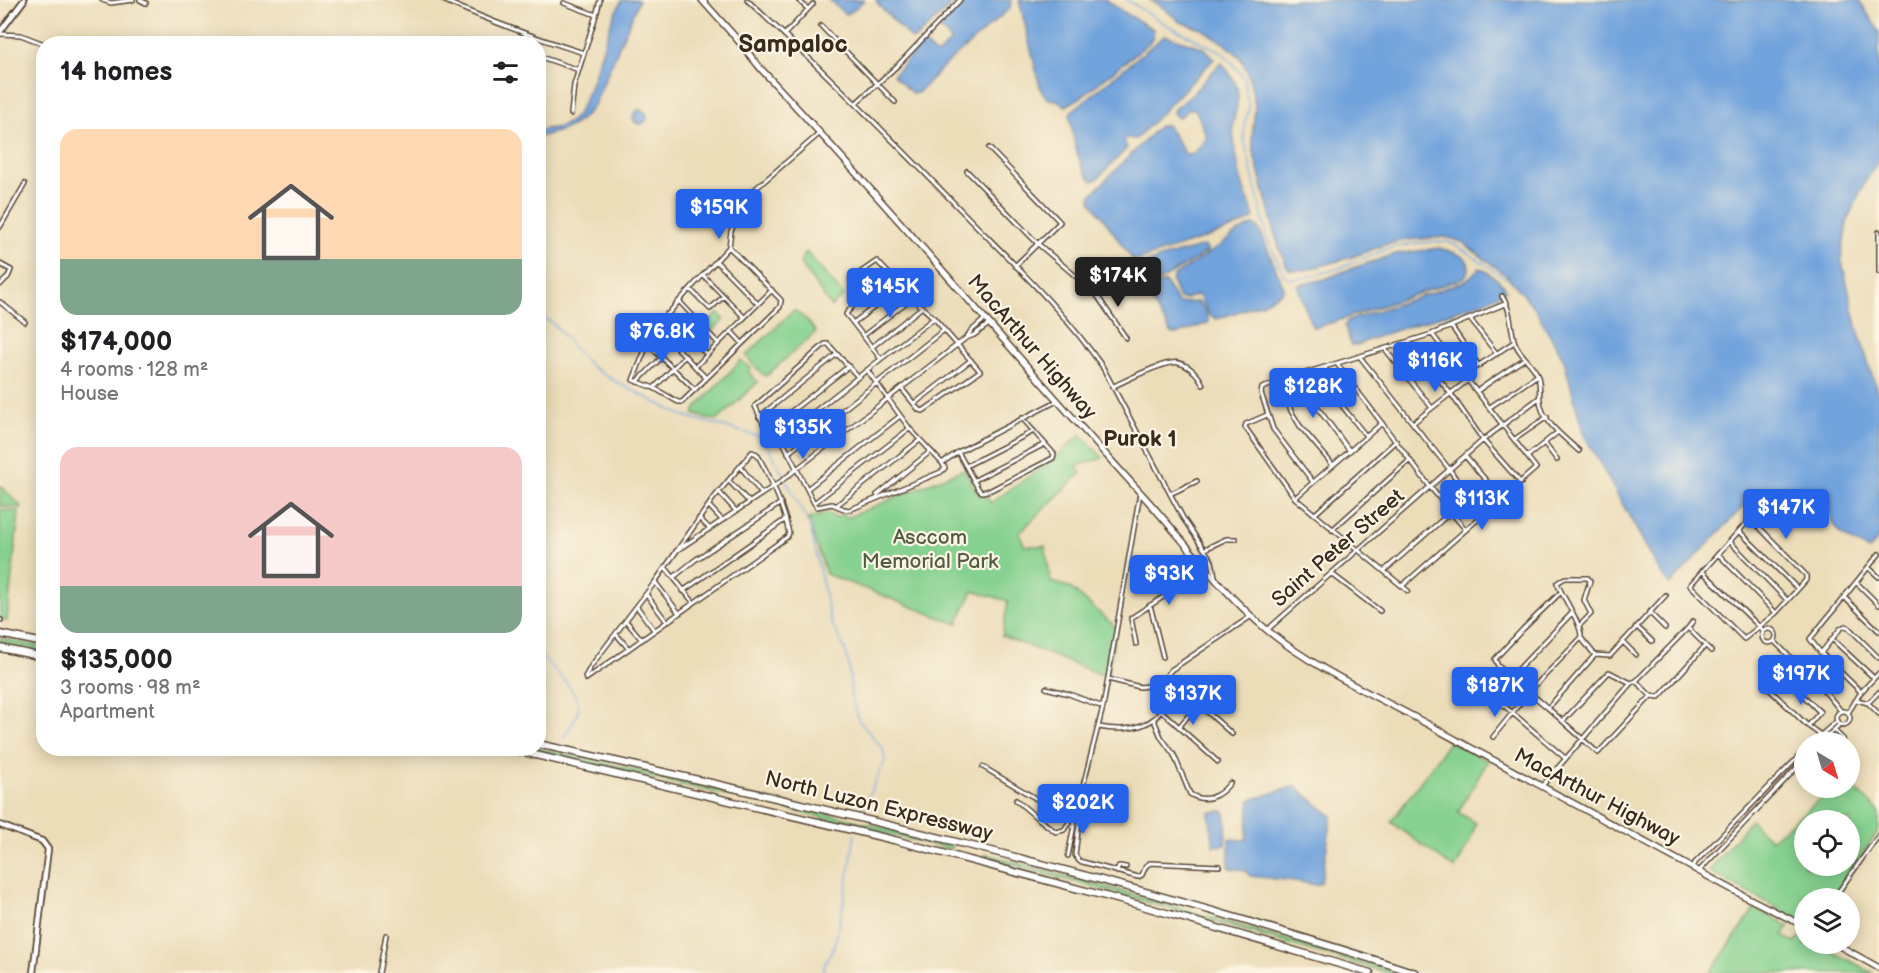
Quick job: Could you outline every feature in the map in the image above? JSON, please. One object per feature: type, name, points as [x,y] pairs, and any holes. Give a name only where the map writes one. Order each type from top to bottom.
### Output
[{"type":"highway","name":"MacArthur Highway","points":[[702,0],[1057,401],[1140,491],[1206,569],[1267,630],[1312,661],[1794,921]]},
{"type":"highway","points":[[0,634],[36,641]]},
{"type":"highway","points":[[0,648],[36,655]]},
{"type":"highway","name":"North Luzon Expressway","points":[[546,746],[800,803],[982,848],[1194,906],[1416,973]]},
{"type":"highway","name":"North Luzon Expressway","points":[[540,756],[925,848],[1177,916],[1370,973]]},
{"type":"highway","points":[[1854,954],[1879,968]]},
{"type":"street","points":[[0,33],[24,0]]},
{"type":"street","points":[[102,0],[111,3],[133,0]]},
{"type":"street","points":[[140,0],[146,3]]},
{"type":"street","points":[[443,0],[481,18],[532,36]]},
{"type":"street","points":[[571,114],[574,85],[600,0]]},
{"type":"street","points":[[747,0],[856,103],[1015,266],[1088,345],[1102,366],[1183,518],[1212,561],[1215,578]]},
{"type":"street","points":[[798,0],[808,9]]},
{"type":"street","points":[[856,103],[914,49],[960,0]]},
{"type":"street","points":[[564,3],[596,15]]},
{"type":"street","points":[[784,35],[813,4]]},
{"type":"street","points":[[821,26],[895,102]]},
{"type":"street","points":[[0,33],[21,35],[36,42]]},
{"type":"street","points":[[546,41],[584,53]]},
{"type":"street","points":[[546,59],[579,70]]},
{"type":"street","points":[[729,247],[781,300],[780,307],[680,403],[654,388],[633,380],[652,333],[729,247],[731,231],[747,196],[820,133]]},
{"type":"street","points":[[989,148],[1060,222],[1015,266]]},
{"type":"street","points":[[967,171],[1038,244],[1080,279],[1090,291],[1094,291],[1126,338]]},
{"type":"street","points":[[0,227],[25,184]]},
{"type":"street","points":[[1879,232],[1879,272]]},
{"type":"street","points":[[716,261],[758,304]]},
{"type":"street","points":[[864,293],[852,281],[853,277],[877,261],[921,308],[934,318],[980,371],[923,411],[919,411],[902,389]]},
{"type":"street","points":[[0,264],[11,270],[0,285]]},
{"type":"street","points":[[881,359],[847,312],[864,293],[889,274]]},
{"type":"street","points":[[703,275],[744,317]]},
{"type":"street","points":[[1094,291],[1110,280]]},
{"type":"street","points":[[853,323],[901,287]]},
{"type":"street","points":[[690,289],[710,309],[724,296]]},
{"type":"street","points":[[695,367],[772,290]]},
{"type":"street","points":[[1502,296],[1507,303],[1515,342],[1524,359],[1538,375],[1541,408],[1558,432],[1580,451]]},
{"type":"street","points":[[863,336],[912,298]]},
{"type":"street","points":[[679,301],[718,343]]},
{"type":"street","points":[[0,302],[25,322]]},
{"type":"street","points":[[1313,482],[1273,429],[1261,391],[1263,388],[1432,334],[1507,303]]},
{"type":"street","points":[[872,347],[921,308]]},
{"type":"street","points":[[667,314],[706,355]]},
{"type":"street","points":[[781,438],[934,318]]},
{"type":"street","points":[[1470,319],[1497,354]]},
{"type":"street","points":[[675,552],[780,482],[987,321]]},
{"type":"street","points":[[1451,326],[1479,366]]},
{"type":"street","points":[[657,327],[707,378]]},
{"type":"street","points":[[788,453],[944,330]]},
{"type":"street","points":[[731,331],[742,343]]},
{"type":"street","points":[[1402,586],[1536,469],[1432,334]]},
{"type":"street","points":[[1409,342],[1451,394],[1483,440],[1521,483]]},
{"type":"street","points":[[1464,375],[1515,342]]},
{"type":"street","points":[[647,344],[695,390]]},
{"type":"street","points":[[858,377],[828,344],[823,345],[754,408],[764,425],[781,438],[817,507],[830,503],[849,510],[873,498],[941,472],[945,468],[910,429],[867,370]]},
{"type":"street","points":[[1385,349],[1432,408]]},
{"type":"street","points":[[759,417],[837,354]]},
{"type":"street","points":[[654,388],[685,356]]},
{"type":"street","points":[[637,382],[662,357]]},
{"type":"street","points":[[1360,357],[1450,470],[1482,517]]},
{"type":"street","points":[[1477,391],[1524,359]]},
{"type":"street","points":[[914,404],[971,360]]},
{"type":"street","points":[[1112,387],[1148,370],[1174,362],[1199,376],[1203,385]]},
{"type":"street","points":[[1337,364],[1431,488],[1466,530]]},
{"type":"street","points":[[770,428],[849,366]]},
{"type":"street","points":[[1325,367],[1335,396],[1366,436]]},
{"type":"street","points":[[1305,373],[1317,407],[1349,450]]},
{"type":"street","points":[[1490,407],[1538,375]]},
{"type":"street","points":[[1412,423],[1468,380]]},
{"type":"street","points":[[1281,382],[1291,411],[1300,426],[1332,464]]},
{"type":"street","name":"Saint Peter Street","points":[[1267,630],[1483,440],[1539,398]]},
{"type":"street","points":[[942,463],[958,452],[1057,401]]},
{"type":"street","points":[[1267,415],[1245,425],[1295,498],[1408,591]]},
{"type":"street","points":[[807,489],[900,416]]},
{"type":"street","points":[[1515,439],[1547,417]]},
{"type":"street","points":[[958,452],[980,492],[991,490],[1053,458],[1054,454],[1022,418]]},
{"type":"street","points":[[1295,498],[1382,423]]},
{"type":"street","points":[[814,503],[910,429]]},
{"type":"street","points":[[966,466],[1034,431]]},
{"type":"street","points":[[1528,456],[1558,432]]},
{"type":"street","points":[[837,505],[920,440]]},
{"type":"street","points":[[1314,514],[1396,441]]},
{"type":"street","points":[[973,481],[1045,444]]},
{"type":"street","points":[[1545,444],[1557,460]]},
{"type":"street","points":[[873,498],[931,451]]},
{"type":"street","points":[[749,453],[757,454],[774,484],[781,503],[789,533],[787,537],[586,679],[591,666],[637,607],[699,518],[740,466],[749,453]]},
{"type":"street","points":[[1465,456],[1502,499]]},
{"type":"street","points":[[1332,530],[1410,460]]},
{"type":"street","points":[[740,466],[761,493]]},
{"type":"street","points":[[729,481],[749,502]]},
{"type":"street","points":[[1170,494],[1197,481]]},
{"type":"street","points":[[1068,856],[1103,707],[1140,491]]},
{"type":"street","points":[[719,492],[736,511]]},
{"type":"street","points":[[674,577],[695,560],[781,503]]},
{"type":"street","points":[[709,506],[723,520]]},
{"type":"street","points":[[1384,571],[1451,512]]},
{"type":"street","points":[[699,518],[710,529]]},
{"type":"street","points":[[683,591],[786,519]]},
{"type":"street","points":[[1748,521],[1753,521],[1806,574],[1806,580],[1776,613],[1745,638],[1741,637],[1690,586],[1690,583],[1739,531],[1748,521]]},
{"type":"street","points":[[1739,531],[1797,589]]},
{"type":"street","points":[[1205,549],[1226,539],[1236,539]]},
{"type":"street","points":[[1729,541],[1787,600]]},
{"type":"street","points":[[1718,554],[1776,613]]},
{"type":"street","points":[[1861,692],[1810,639],[1879,554]]},
{"type":"street","points":[[665,567],[694,603]]},
{"type":"street","points":[[1868,567],[1879,577]]},
{"type":"street","points":[[1136,644],[1131,618],[1206,569]]},
{"type":"street","points":[[1702,571],[1764,631]]},
{"type":"street","points":[[1331,574],[1380,611]]},
{"type":"street","points":[[1493,737],[1528,692],[1581,638],[1579,626],[1557,583],[1560,580],[1590,579],[1584,600],[1591,614],[1579,626]]},
{"type":"street","points":[[655,582],[679,613]]},
{"type":"street","points":[[1856,582],[1879,604]]},
{"type":"street","points":[[1561,592],[1495,660],[1496,665],[1599,753],[1651,696]]},
{"type":"street","points":[[645,594],[668,622]]},
{"type":"street","points":[[1548,708],[1595,656],[1610,656],[1666,595]]},
{"type":"street","points":[[1843,597],[1879,631]]},
{"type":"street","points":[[1150,605],[1163,657]]},
{"type":"street","points":[[637,607],[654,630]]},
{"type":"street","points":[[1649,612],[1665,627]]},
{"type":"street","points":[[1511,677],[1572,613]]},
{"type":"street","points":[[1167,680],[1171,670],[1252,616]]},
{"type":"street","points":[[626,621],[642,640]]},
{"type":"street","points":[[1542,786],[1631,683],[1636,681],[1693,621]]},
{"type":"street","points":[[1637,627],[1652,641]]},
{"type":"street","points":[[1821,653],[1840,629],[1848,627],[1879,657]]},
{"type":"street","points":[[1688,628],[1711,651]]},
{"type":"street","points":[[1764,631],[1771,628],[1775,631],[1774,641]]},
{"type":"street","points":[[1764,631],[1762,638],[1769,643],[1774,641]]},
{"type":"street","points":[[616,634],[628,648]]},
{"type":"street","points":[[1581,638],[1595,656]]},
{"type":"street","points":[[1832,639],[1874,678]]},
{"type":"street","points":[[1774,641],[1827,694],[1840,711],[1848,713]]},
{"type":"street","points":[[1623,642],[1636,656]]},
{"type":"street","points":[[1636,681],[1651,696],[1659,697],[1705,646]]},
{"type":"street","points":[[1563,721],[1610,672],[1631,683]]},
{"type":"street","points":[[1838,722],[1846,724],[1849,721],[1848,713],[1855,701],[1879,673]]},
{"type":"street","points":[[1808,726],[1820,712],[1781,674],[1777,675],[1767,684],[1768,688],[1808,726],[1815,732]]},
{"type":"street","points":[[1108,679],[1140,687],[1155,685]]},
{"type":"street","points":[[1155,685],[1158,680],[1175,683],[1232,734]]},
{"type":"street","points":[[1155,685],[1158,692],[1163,693],[1169,690],[1170,685],[1167,680]]},
{"type":"street","points":[[1481,686],[1565,759]]},
{"type":"street","points":[[1046,688],[1103,707]]},
{"type":"street","points":[[1868,703],[1879,692]]},
{"type":"street","points":[[1163,693],[1162,699],[1156,706],[1218,762]]},
{"type":"street","points":[[1855,701],[1868,703],[1879,714]]},
{"type":"street","points":[[1179,727],[1198,704]]},
{"type":"street","points":[[1099,726],[1113,730],[1122,729],[1154,720],[1161,711]]},
{"type":"street","points":[[1834,730],[1838,722],[1836,715],[1840,711]]},
{"type":"street","points":[[1154,720],[1161,736],[1174,755],[1190,794],[1203,800],[1208,799],[1221,792],[1230,783]]},
{"type":"street","points":[[1824,732],[1838,722]]},
{"type":"street","points":[[1691,867],[1794,761]]},
{"type":"street","points":[[983,767],[1040,801],[1041,809],[1036,817]]},
{"type":"street","points":[[1699,871],[1794,770]]},
{"type":"street","points":[[1760,797],[1764,802]]},
{"type":"street","points":[[1016,800],[1056,832],[1064,830],[1077,810]]},
{"type":"street","points":[[1077,810],[1079,823],[1075,858],[1079,861],[1138,877],[1150,863],[1219,866]]},
{"type":"street","points":[[0,825],[42,842],[48,849],[33,973]]},
{"type":"street","points":[[1841,888],[1879,835]]},
{"type":"street","points":[[1718,839],[1724,844]]},
{"type":"street","points":[[1701,857],[1707,861]]},
{"type":"street","points":[[1118,872],[1119,866],[1126,867]]},
{"type":"street","points":[[379,973],[386,935]]},
{"type":"green space","points":[[806,252],[844,296],[831,307],[800,263]]},
{"type":"green space","points":[[794,310],[807,320],[816,332],[766,376],[746,356]]},
{"type":"green space","points":[[718,313],[724,319],[714,330],[707,324]]},
{"type":"green space","points":[[741,360],[751,368],[749,373],[758,382],[718,420],[694,414],[696,408]]},
{"type":"green space","name":"Asccom Memorial Park","points":[[1081,434],[1103,458],[1077,466],[1081,473],[1019,533],[1025,546],[1045,546],[1051,582],[1069,587],[1116,627],[1107,677],[1002,636],[1008,601],[973,591],[957,624],[826,574],[808,519],[828,513],[836,518],[843,514],[846,518],[964,469],[979,495],[985,495],[991,503],[1054,459]]},
{"type":"green space","points":[[0,486],[21,506],[21,508],[0,506]]},
{"type":"green space","points":[[0,510],[19,511],[7,621],[0,620]]},
{"type":"green space","points":[[0,638],[36,646],[36,651],[0,643]]},
{"type":"green space","points":[[1450,741],[1488,761],[1458,812],[1476,823],[1470,841],[1455,869],[1391,822]]},
{"type":"green space","points":[[546,750],[806,808],[952,847],[949,849],[751,800],[546,755]]},
{"type":"green space","points":[[1860,793],[1879,811],[1879,830],[1860,857],[1860,810],[1807,810],[1821,798],[1860,798]]},
{"type":"green space","points":[[1750,820],[1771,840],[1794,821],[1794,876],[1847,876],[1838,888],[1794,888],[1794,918],[1709,871]]},
{"type":"green space","points":[[985,854],[1108,887],[1401,973],[1388,973],[985,857]]},
{"type":"green space","points":[[1755,908],[1789,926],[1783,936],[1794,942],[1794,954],[1837,954],[1873,973],[1710,973]]},
{"type":"water","points":[[622,0],[639,0],[595,103],[583,117],[571,126],[546,135],[546,129],[560,127],[577,115],[590,88],[612,20]]},
{"type":"water","points":[[829,0],[864,0],[851,12],[845,14]]},
{"type":"water","points":[[876,0],[957,0],[915,39],[911,39]]},
{"type":"water","points":[[964,0],[1011,0],[1010,8],[941,69],[918,93],[912,93],[893,75],[923,43],[938,54],[950,42],[950,39],[938,27]]},
{"type":"water","points":[[1019,0],[1107,0],[1153,29],[1153,37],[1149,43],[1080,98],[1066,106],[1057,100],[1048,99],[1041,91]]},
{"type":"water","points":[[1149,0],[1859,0],[1879,31],[1879,159],[1848,218],[1841,258],[1858,330],[1879,397],[1879,538],[1869,550],[1843,536],[1831,519],[1827,498],[1751,498],[1670,585],[1663,577],[1583,433],[1564,360],[1534,307],[1507,276],[1462,242],[1445,237],[1406,240],[1306,270],[1290,270],[1277,241],[1255,158],[1252,139],[1255,105],[1248,72],[1239,56],[1226,45],[1202,29],[1180,22],[1161,6]]},
{"type":"water","points":[[1165,35],[1204,48],[1214,59],[1136,139],[1126,138],[1124,140],[1127,148],[1097,179],[1092,181],[1076,151],[1071,112]]},
{"type":"water","points":[[1221,63],[1233,79],[1238,91],[1233,131],[1241,179],[1254,217],[1218,234],[1136,261],[1133,260],[1091,201],[1091,195],[1159,126],[1167,125],[1186,155],[1193,154],[1207,138],[1196,110],[1191,108],[1178,118],[1173,113],[1174,109],[1188,98]]},
{"type":"water","points":[[637,110],[643,110],[647,117],[643,124],[637,124],[633,120],[633,114]]},
{"type":"water","points":[[1253,225],[1257,226],[1261,233],[1284,288],[1282,292],[1263,303],[1217,319],[1210,316],[1199,296],[1179,299],[1172,281],[1174,276],[1238,232]]},
{"type":"water","points":[[1203,246],[1207,252],[1148,288],[1143,287],[1135,274],[1137,268],[1160,258]]},
{"type":"water","points":[[1439,248],[1458,254],[1467,261],[1468,271],[1464,278],[1334,322],[1314,328],[1312,326],[1298,288],[1299,285],[1325,279],[1396,254]]},
{"type":"water","points":[[1479,268],[1494,277],[1506,290],[1477,304],[1395,330],[1357,345],[1351,345],[1345,326],[1347,321],[1466,281]]},
{"type":"water","points":[[1165,282],[1178,303],[1198,302],[1207,315],[1208,323],[1172,334],[1148,296],[1151,288]]},
{"type":"water","points":[[1295,786],[1332,816],[1321,883],[1316,885],[1250,876],[1245,870],[1229,868],[1229,839],[1246,840],[1250,800]]},
{"type":"water","points":[[1223,811],[1227,822],[1225,845],[1214,846],[1209,814]]},
{"type":"waterway","points":[[1127,0],[1165,24],[1223,53]]},
{"type":"waterway","points":[[1224,54],[1244,77],[1249,110],[1245,121],[1244,139],[1268,240],[1284,275],[1289,279],[1300,279],[1337,269],[1390,248],[1431,242],[1447,242],[1456,245],[1507,279]]},
{"type":"waterway","points":[[546,320],[561,332],[592,367],[618,383],[681,415],[754,435],[762,438],[768,446],[810,526],[831,622],[844,647],[849,665],[851,696],[859,721],[883,749],[885,761],[861,812]]},
{"type":"waterway","points":[[546,661],[564,680],[578,703],[576,717],[563,739]]},
{"type":"waterway","points":[[824,973],[825,964],[835,943],[855,834]]},
{"type":"district","name":"Sampaloc","points":[[793,44]]},
{"type":"district","name":"Purok 1","points":[[1140,439]]}]
